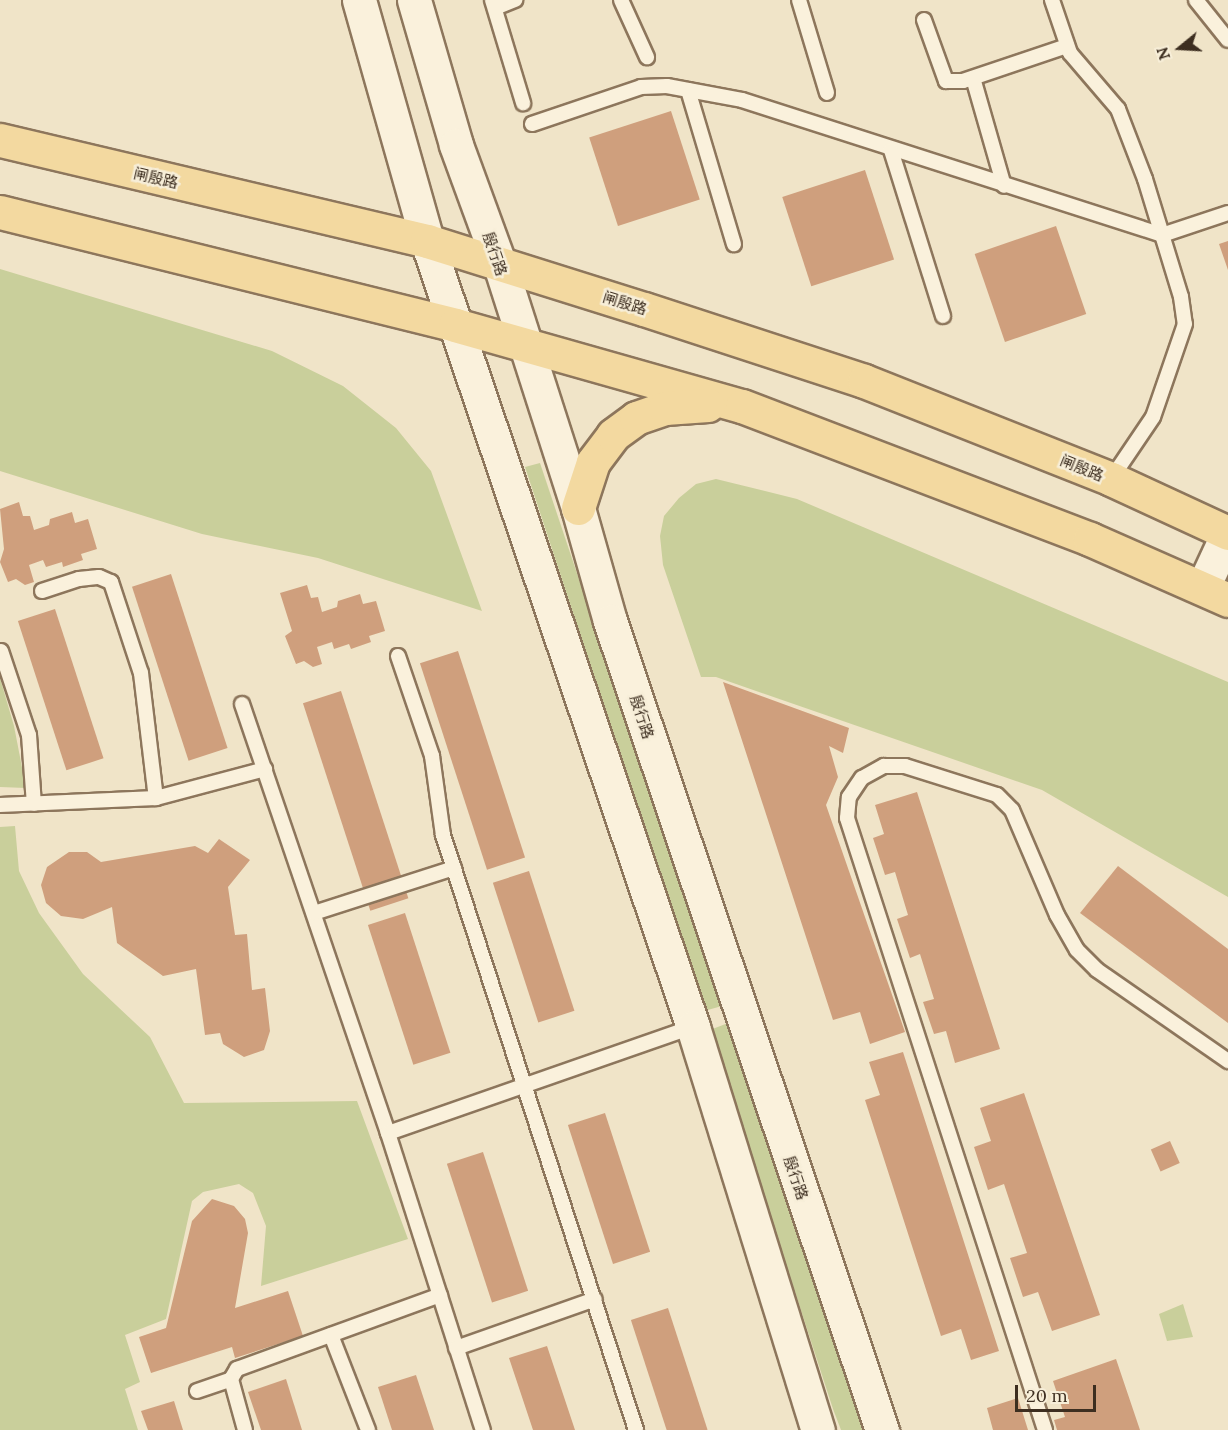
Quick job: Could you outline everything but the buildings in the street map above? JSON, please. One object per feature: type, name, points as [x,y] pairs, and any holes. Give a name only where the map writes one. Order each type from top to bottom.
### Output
[{"type":"main road","points":[[359,0],[427,241],[693,1027],[818,1430]]},
{"type":"main road","name":"殷行路","points":[[414,0],[456,145],[500,265],[578,508],[609,621],[882,1430]]},
{"type":"main road","name":"闸殷路","points":[[0,140],[427,241],[864,381],[1111,479],[1228,533]]},
{"type":"main road","points":[[0,212],[455,325],[742,406],[1090,539],[1215,593],[1228,533]]},
{"type":"main road","points":[[578,508],[592,462],[614,435],[636,418],[690,404],[742,406]]},
{"type":"lane","points":[[515,0],[494,4],[523,103]]},
{"type":"lane","points":[[621,0],[648,57]]},
{"type":"lane","points":[[799,0],[827,93]]},
{"type":"lane","points":[[1052,0],[1068,46],[1118,109],[1162,235],[1181,297],[1185,324],[1153,417],[1111,479]]},
{"type":"lane","points":[[1196,0],[1228,39]]},
{"type":"lane","points":[[924,20],[946,81],[973,78],[1068,46]]},
{"type":"lane","points":[[973,78],[1004,186]]},
{"type":"lane","points":[[532,124],[641,87],[688,90],[742,100],[891,150],[1162,235],[1228,213]]},
{"type":"lane","points":[[688,90],[734,244]]},
{"type":"lane","points":[[891,150],[943,316]]},
{"type":"lane","points":[[42,591],[79,579],[99,577],[111,582],[141,673],[156,798]]},
{"type":"lane","points":[[1,651],[29,735],[34,804]]},
{"type":"lane","points":[[398,656],[432,756],[443,835],[527,1086],[636,1430]]},
{"type":"lane","points":[[242,704],[388,1133],[483,1430]]},
{"type":"lane","points":[[1045,1430],[846,818],[849,797],[862,778],[884,766],[905,766],[997,795],[1012,810],[1057,915],[1077,950],[1097,970],[1228,1061]]},
{"type":"lane","points":[[0,805],[156,798],[265,770]]},
{"type":"lane","points":[[314,913],[454,868]]},
{"type":"lane","points":[[388,1133],[693,1027]]},
{"type":"lane","points":[[197,1391],[231,1379],[237,1369],[440,1295]]},
{"type":"lane","points":[[456,1348],[595,1299]]},
{"type":"lane","points":[[331,1335],[368,1430]]},
{"type":"lane","points":[[231,1379],[245,1430]]},
{"type":"green space","points":[[0,269],[272,351],[343,386],[396,428],[431,471],[482,611],[318,558],[202,534],[0,471]]},
{"type":"green space","points":[[540,463],[722,1006],[704,1011],[525,467]]},
{"type":"green space","points":[[716,479],[797,499],[1228,682],[1228,897],[1042,790],[716,677],[701,677],[663,565],[660,536],[664,516],[679,498],[696,484]]},
{"type":"green space","points":[[0,678],[14,726],[26,788],[0,787]]},
{"type":"green space","points":[[15,826],[19,871],[39,913],[83,974],[150,1037],[184,1103],[357,1101],[408,1239],[261,1286],[266,1226],[253,1193],[239,1184],[203,1192],[192,1201],[166,1319],[125,1335],[140,1382],[125,1389],[138,1430],[0,1430],[0,827]]},
{"type":"green space","points":[[728,1023],[864,1430],[841,1430],[833,1409],[710,1030]]},
{"type":"green space","points":[[1183,1304],[1193,1337],[1167,1341],[1159,1314]]}]
